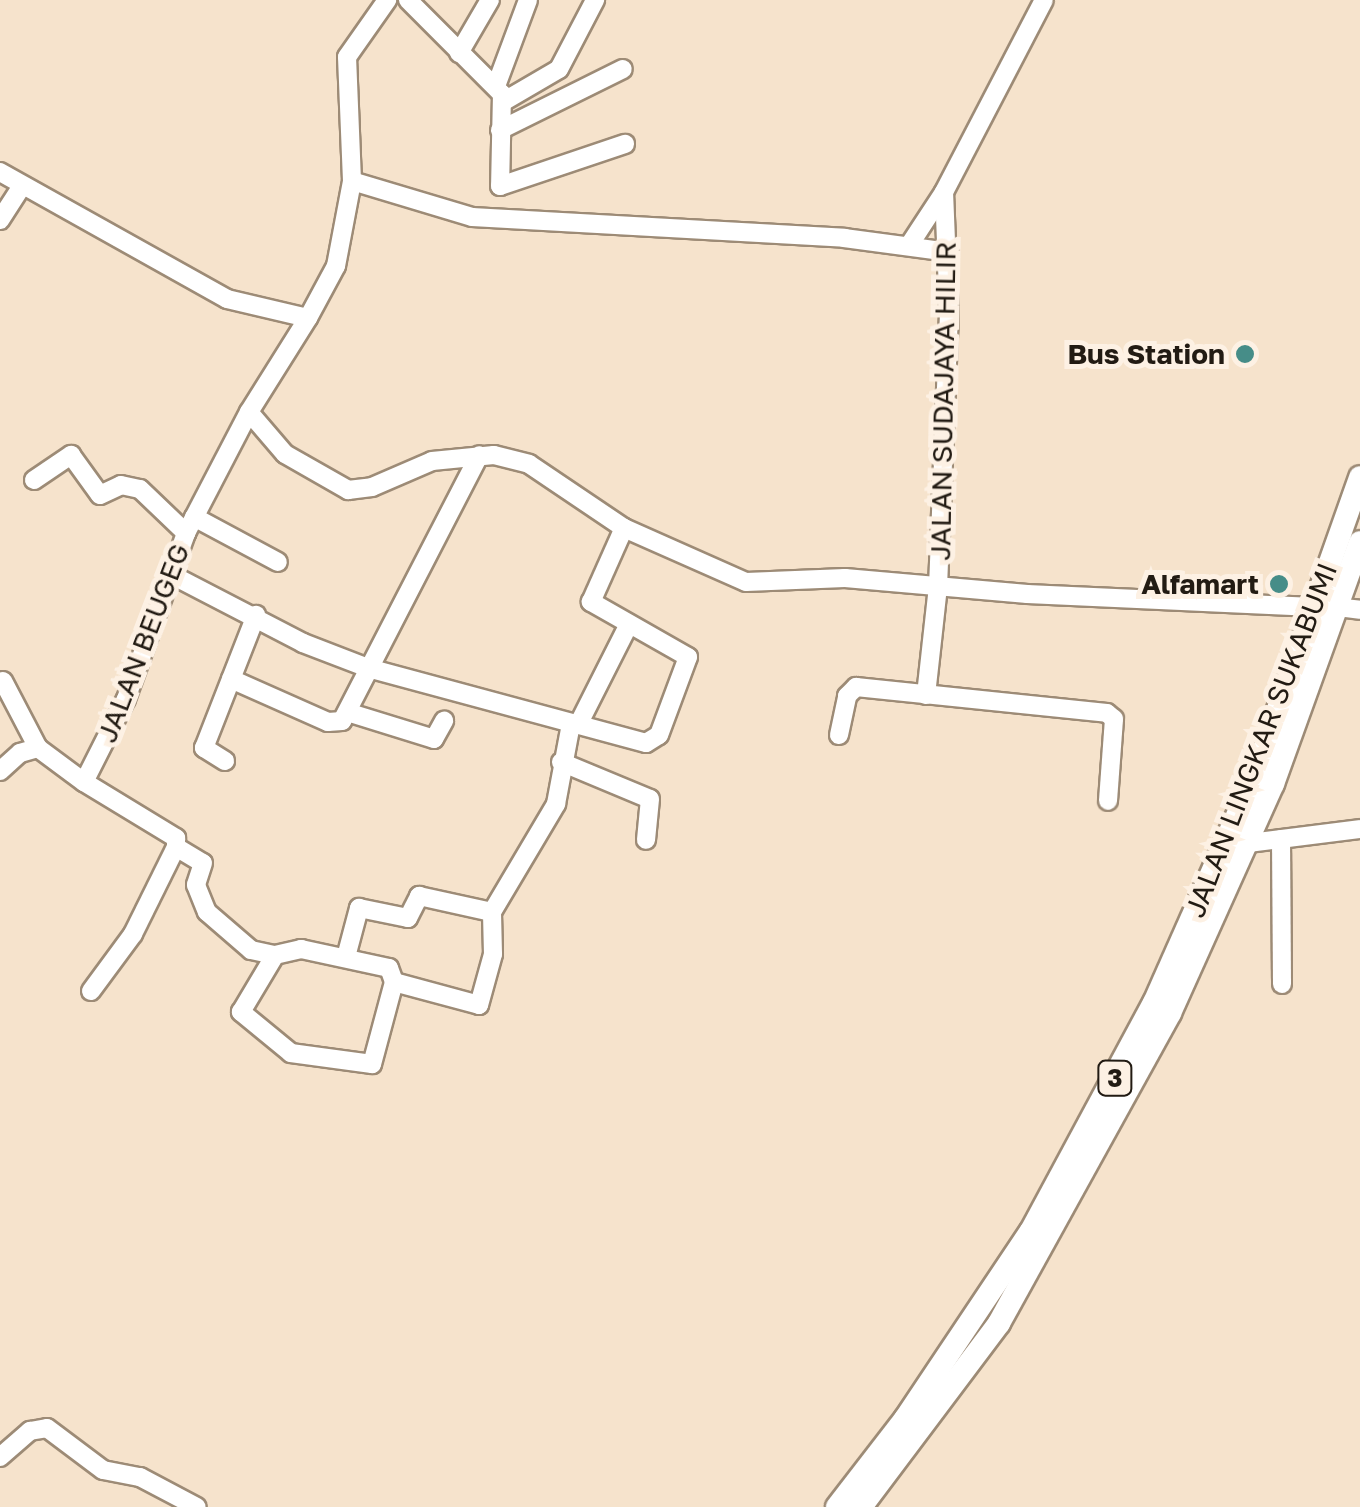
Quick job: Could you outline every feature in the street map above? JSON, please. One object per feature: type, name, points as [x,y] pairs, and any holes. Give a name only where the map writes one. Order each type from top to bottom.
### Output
[{"type":"main road","name":"JALAN LINGKAR SUKABUMI","points":[[838,1507],[980,1312],[1115,1077],[1337,608],[1360,478]]},
{"type":"main road","name":"JALAN LINGKAR SUKABUMI","points":[[861,1507],[999,1324],[1048,1243],[1170,1012],[1249,843],[1360,542]]},
{"type":"street","points":[[408,0],[501,93]]},
{"type":"street","points":[[459,53],[490,0]]},
{"type":"street","points":[[528,0],[501,93],[496,175],[502,187],[624,144]]},
{"type":"street","points":[[501,93],[559,70],[595,0]]},
{"type":"street","points":[[910,244],[944,192],[1044,0]]},
{"type":"street","name":"JALAN BEUGEG","points":[[84,782],[126,699],[190,525],[249,412],[336,266],[352,182],[344,73],[352,44],[376,3]]},
{"type":"street","points":[[500,130],[623,69]]},
{"type":"street","points":[[0,172],[227,299],[308,318]]},
{"type":"street","points":[[352,182],[492,219],[910,244],[949,252]]},
{"type":"street","points":[[0,220],[22,186]]},
{"type":"street","name":"JALAN SUDAJAYA HILIR","points":[[926,695],[938,586],[949,252],[944,192]]},
{"type":"street","points":[[249,412],[284,454],[348,490],[372,487],[419,464],[479,455],[529,464],[624,528],[746,582],[845,578],[1337,608]]},
{"type":"street","points":[[231,679],[332,723],[347,712],[479,455]]},
{"type":"street","points":[[34,480],[71,456],[100,495],[121,484],[140,489],[190,525],[278,562]]},
{"type":"street","points":[[170,574],[304,643],[368,668],[646,743],[660,734],[688,657],[628,624],[590,597],[624,528]]},
{"type":"street","points":[[226,761],[204,748],[256,615]]},
{"type":"street","points":[[394,982],[478,1006],[493,954],[492,912],[551,814],[561,762],[574,725],[628,624]]},
{"type":"street","points":[[3,681],[38,748],[84,782],[176,838],[176,847],[133,934],[91,991]]},
{"type":"street","points":[[839,735],[847,696],[856,686],[1112,715],[1108,800]]},
{"type":"street","points":[[347,712],[434,739],[444,721]]},
{"type":"street","points":[[0,771],[20,753],[38,748]]},
{"type":"street","points":[[561,762],[650,799],[646,840]]},
{"type":"street","points":[[1249,843],[1360,829]]},
{"type":"street","points":[[1281,839],[1282,984]]},
{"type":"street","points":[[176,847],[203,864],[196,885],[207,912],[251,950],[274,955],[301,949],[389,968],[394,982],[372,1064],[298,1055],[240,1010],[274,955]]},
{"type":"street","points":[[346,957],[359,908],[408,918],[419,896],[492,912]]},
{"type":"street","points":[[0,1457],[30,1431],[47,1428],[103,1470],[140,1477],[196,1507]]},
{"type":"place","name":"Bus Station","points":[[1245,354]]},
{"type":"place","name":"Alfamart","points":[[1279,584]]}]
